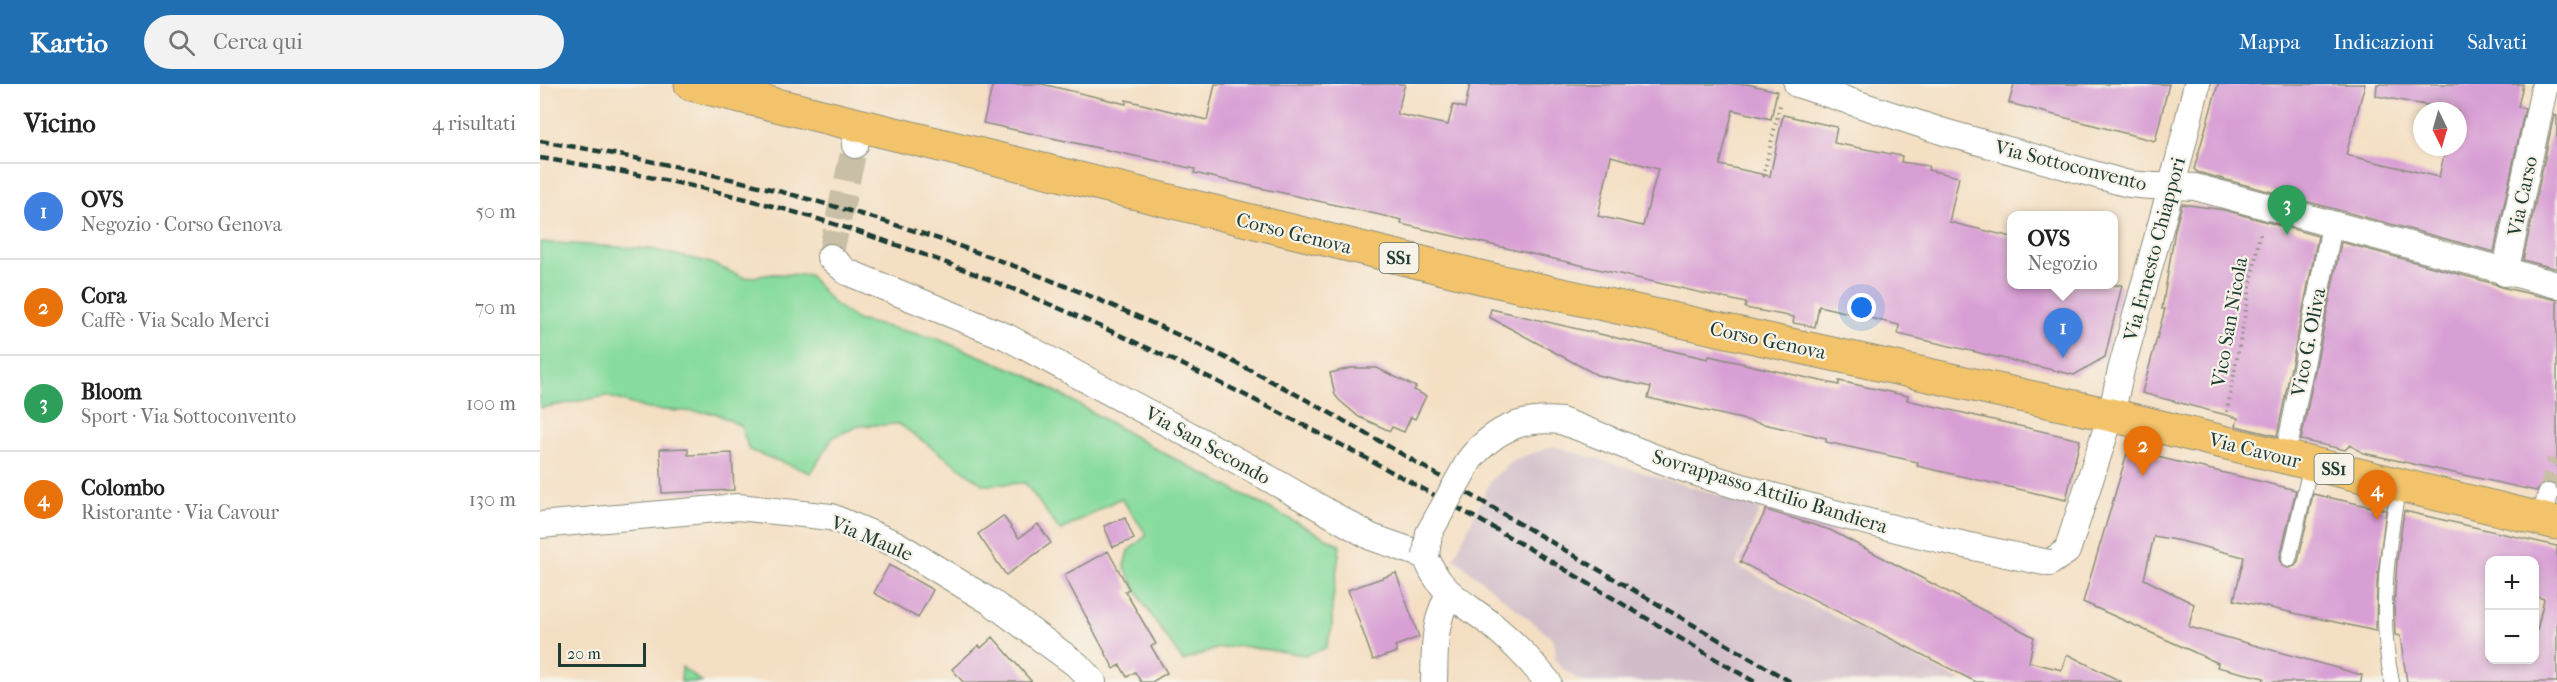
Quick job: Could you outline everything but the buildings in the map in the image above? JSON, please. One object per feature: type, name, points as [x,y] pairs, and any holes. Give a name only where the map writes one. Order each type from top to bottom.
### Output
[{"type":"main road","name":"Corso Genova","points":[[691,84],[857,136],[1490,280],[2110,415]]},
{"type":"main road","name":"Via Cavour","points":[[2110,415],[2399,485],[2549,512]]},
{"type":"street","name":"Via Ernesto Chiappori","points":[[2049,563],[2067,551],[2110,415],[2197,84]]},
{"type":"street","name":"Via Carso","points":[[2505,273],[2545,84]]},
{"type":"street","name":"Via Sottoconvento","points":[[1790,90],[2141,187],[2172,185],[2195,187],[2505,273],[2557,285]]},
{"type":"street","name":"Vico G. Oliva","points":[[2298,461],[2332,226]]},
{"type":"street","name":"Via San Secondo","points":[[830,257],[847,272],[1007,337],[1249,467],[1371,537],[1426,556]]},
{"type":"street","name":"Sovrappasso Attilio Bandiera","points":[[1426,556],[1429,533],[1470,459],[1479,448],[1517,424],[1529,420],[1546,420],[1561,421],[1687,469],[1776,497],[1947,542],[2049,563]]},
{"type":"street","name":"Via Maule","points":[[540,525],[738,507],[831,517],[896,544],[992,602],[1077,664],[1093,682]]},
{"type":"street","points":[[1426,556],[1434,576],[1449,594],[1492,624],[1531,660],[1548,682]]},
{"type":"street","points":[[1434,682],[1436,625],[1439,613],[1449,594]]},
{"type":"lane","points":[[2289,559],[2298,461]]},
{"type":"lane","points":[[2392,682],[2387,659],[2385,592],[2389,538],[2399,485]]},
{"type":"path","points":[[1763,177],[1790,90]]},
{"type":"path","name":"Vico San Nicola","points":[[2222,442],[2264,206]]},
{"type":"shaded area","points":[[1554,446],[1761,508],[1736,565],[1962,682],[1583,682],[1564,670],[1555,660],[1556,651],[1553,639],[1454,558],[1491,480],[1514,460]]},
{"type":"green space","points":[[540,242],[650,249],[708,262],[745,278],[773,274],[809,275],[832,302],[857,320],[935,338],[1027,375],[1154,448],[1340,545],[1332,607],[1332,628],[1326,648],[1306,655],[1241,646],[1218,648],[1183,661],[1145,606],[1124,566],[1128,551],[1147,535],[1121,498],[1060,531],[1025,483],[984,485],[899,424],[859,426],[833,437],[811,473],[749,450],[741,426],[715,413],[647,409],[607,396],[540,408]]},
{"type":"green space","points":[[682,667],[702,682],[681,682]]},
{"type":"tunnel","points":[[830,257],[855,145]]},
{"type":"tunnel","points":[[2548,494],[2557,460]]},
{"type":"railway","points":[[540,141],[625,156],[791,194],[953,244],[1033,273],[1112,306],[1191,341],[1306,400],[1791,682]]},
{"type":"railway","points":[[540,158],[682,184],[752,200],[821,220],[908,249],[1077,316],[1242,394],[1403,478],[1483,522],[1755,682]]},
{"type":"place","name":"Bloom","points":[[2287,235]]},
{"type":"place","name":"OVS","points":[[2063,358]]},
{"type":"place","name":"Cora","points":[[2143,476]]},
{"type":"place","name":"Colombo","points":[[2377,520]]}]
